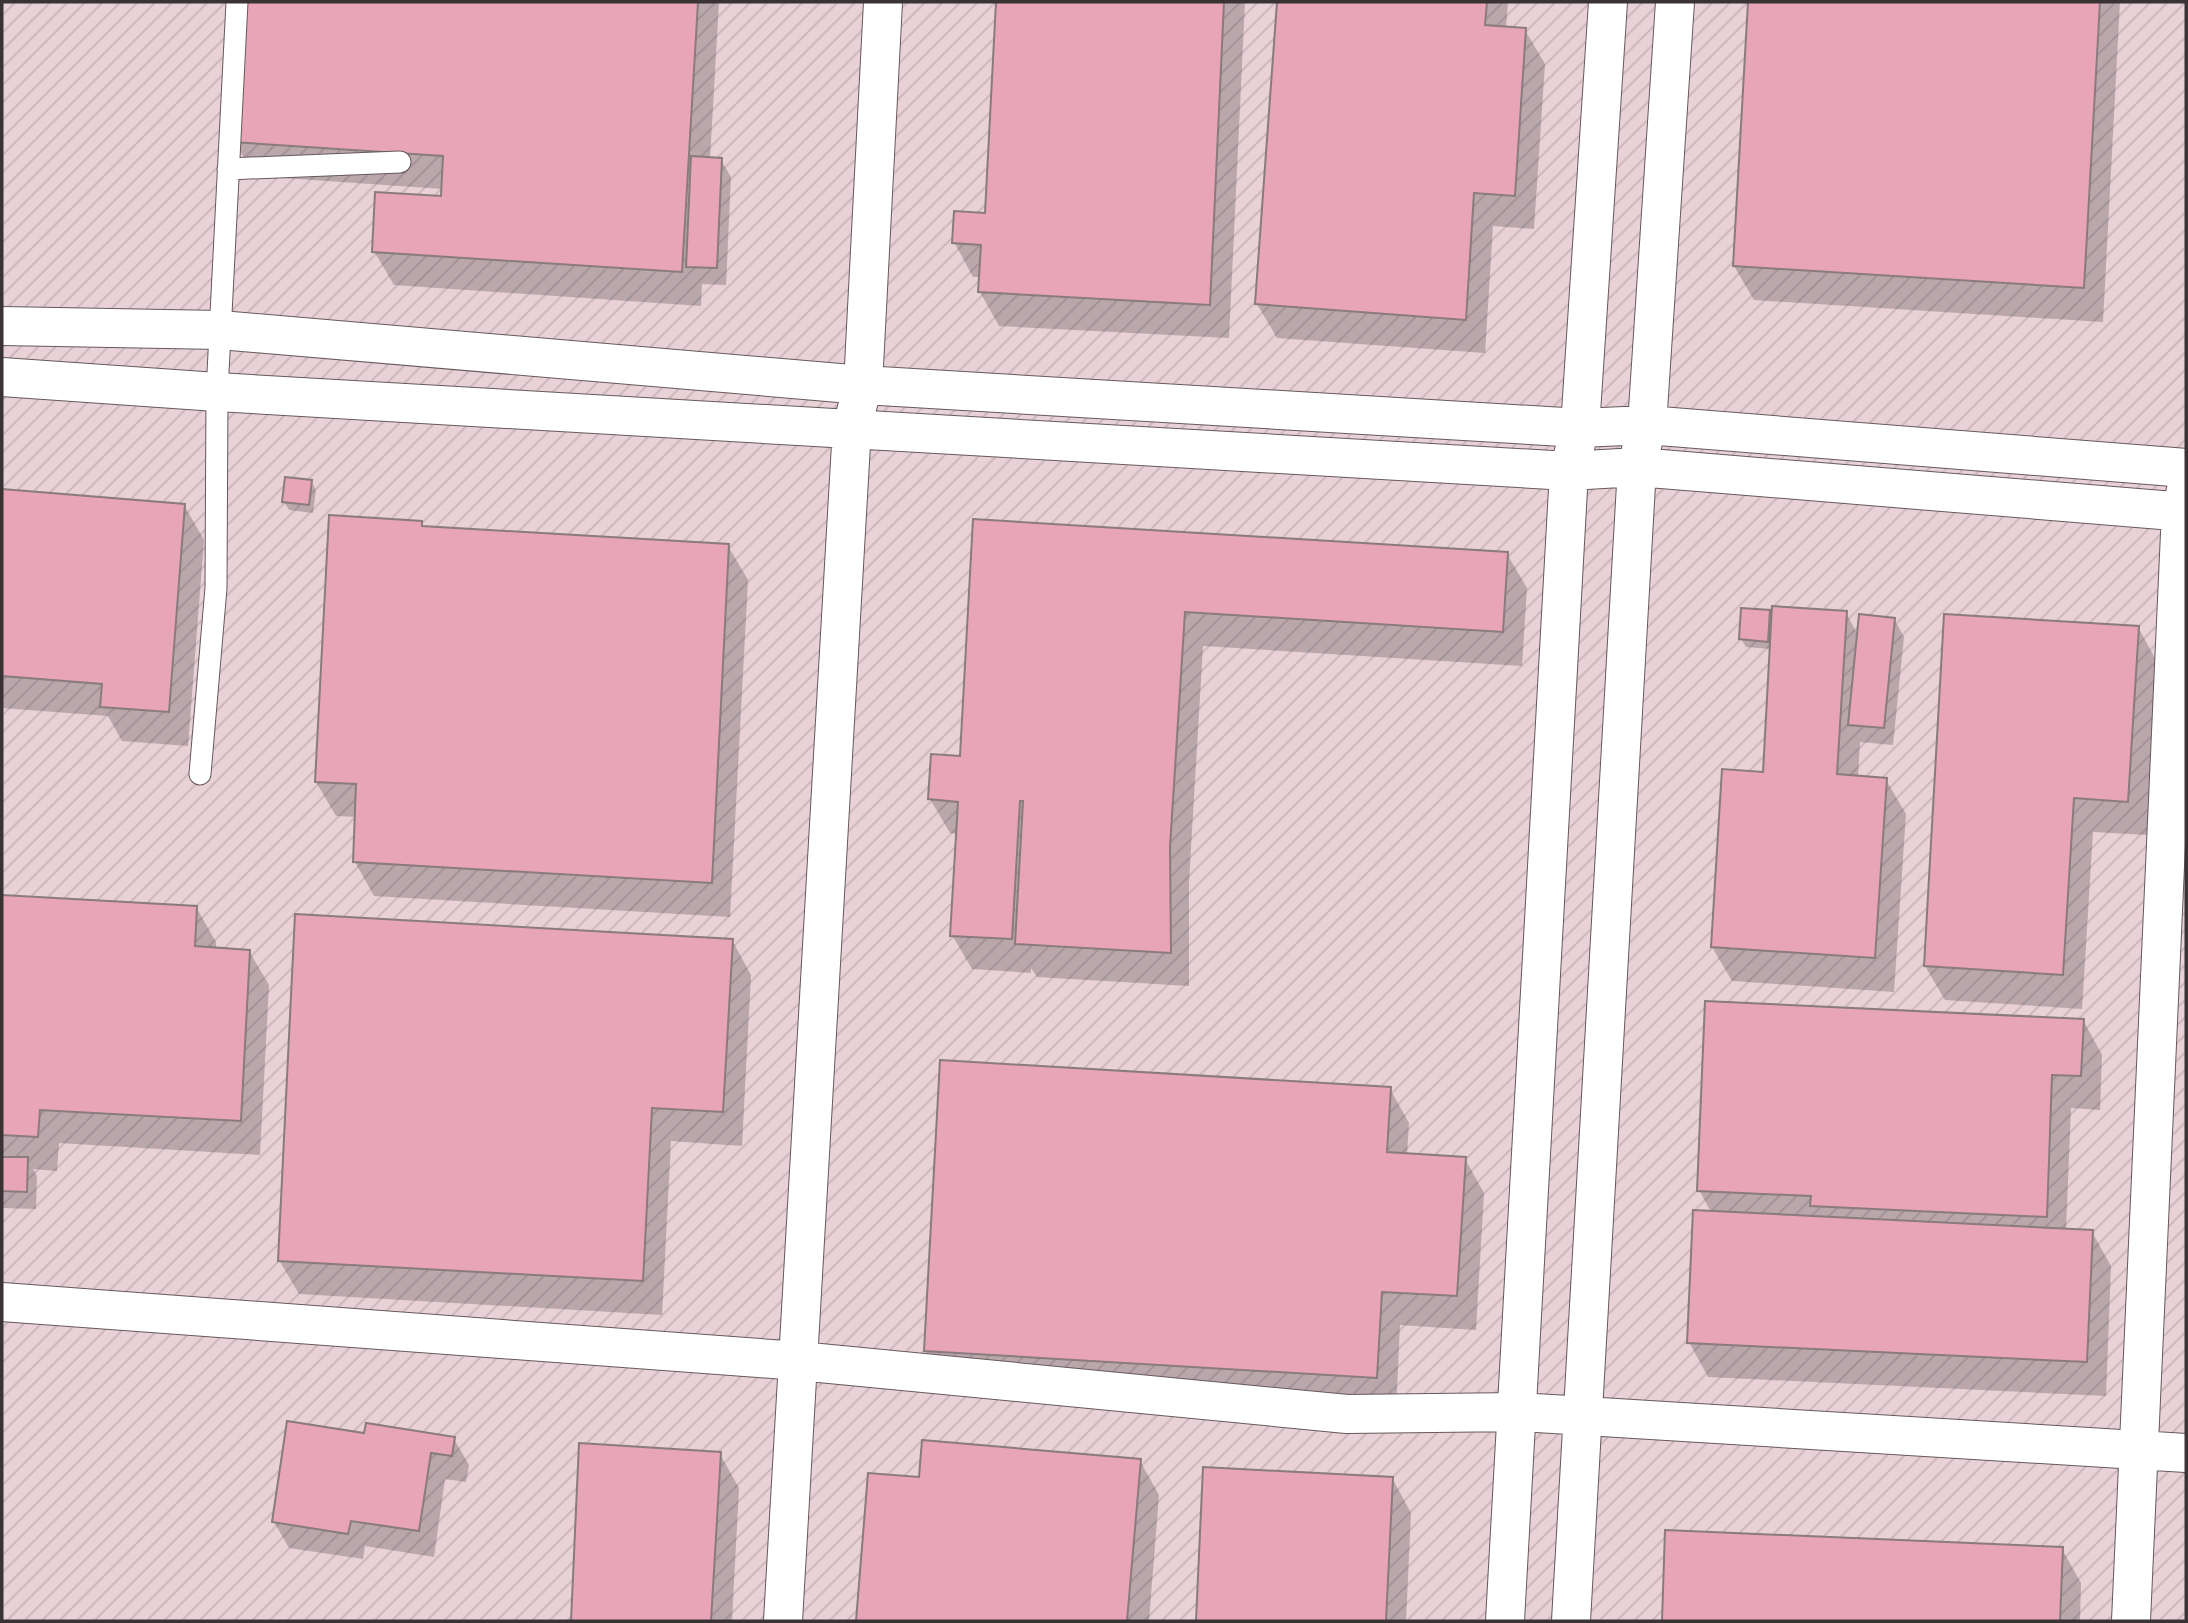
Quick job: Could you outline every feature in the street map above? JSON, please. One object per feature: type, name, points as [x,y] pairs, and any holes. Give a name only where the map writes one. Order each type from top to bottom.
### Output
[{"type":"street","points":[[783,1621],[852,427],[863,385],[883,2]]},
{"type":"street","points":[[1506,1621],[1569,471],[1580,428],[1608,2]]},
{"type":"street","points":[[1571,1621],[1637,467],[1647,425],[1675,2]]},
{"type":"street","points":[[2,326],[220,330],[863,385],[1580,428],[1647,425],[2186,468]]},
{"type":"street","points":[[2,377],[217,393],[852,427],[1569,471],[1637,467],[2184,504],[2136,1450],[2131,1621]]},
{"type":"street","points":[[2,1302],[799,1361],[1347,1413],[1518,1412],[2186,1453]]},
{"type":"lane","points":[[200,774],[216,588],[217,393],[237,2]]},
{"type":"lane","points":[[228,169],[400,162]]},
{"type":"shaded area","points":[[2,2],[2186,2],[2186,1621],[2,1621]]},
{"type":"building","points":[[241,2],[698,2],[682,272],[372,252],[375,192],[441,196],[443,156],[233,142]]},
{"type":"building","points":[[996,2],[1224,2],[1210,305],[978,292],[981,245],[952,243],[954,211],[985,213]]},
{"type":"building","points":[[1277,2],[1487,2],[1485,25],[1526,28],[1515,196],[1474,193],[1466,320],[1255,304]]},
{"type":"building","points":[[1748,2],[2100,2],[2084,288],[1733,266]]},
{"type":"building","points":[[691,156],[722,158],[717,268],[686,267]]},
{"type":"building","points":[[285,477],[312,480],[309,505],[282,502]]},
{"type":"building","points":[[2,489],[185,504],[169,712],[100,707],[102,684],[2,676]]},
{"type":"building","points":[[329,515],[422,521],[422,526],[729,544],[712,883],[353,862],[356,784],[315,782]]},
{"type":"building","points":[[973,519],[1508,552],[1503,632],[1185,612],[1170,847],[1171,953],[1015,944],[1023,801],[1020,801],[1012,939],[950,936],[958,802],[928,799],[931,754],[960,756]]},
{"type":"building","points":[[1772,606],[1847,611],[1837,774],[1887,778],[1875,958],[1711,947],[1722,769],[1763,772]]},
{"type":"building","points":[[1741,608],[1770,610],[1768,642],[1739,639]]},
{"type":"building","points":[[1859,614],[1895,618],[1884,728],[1848,725]]},
{"type":"building","points":[[1944,614],[2139,626],[2128,802],[2074,798],[2063,975],[1924,966]]},
{"type":"building","points":[[2,895],[197,906],[195,946],[250,950],[241,1121],[40,1110],[38,1137],[2,1135]]},
{"type":"building","points":[[295,914],[733,939],[723,1112],[652,1108],[643,1281],[278,1261]]},
{"type":"building","points":[[1705,1001],[2084,1019],[2081,1076],[2052,1075],[2047,1217],[1810,1206],[1811,1196],[1697,1191]]},
{"type":"building","points":[[940,1060],[1391,1087],[1387,1152],[1466,1157],[1457,1296],[1382,1292],[1377,1378],[924,1351]]},
{"type":"building","points":[[2,1157],[28,1157],[27,1192],[2,1191]]},
{"type":"building","points":[[1693,1210],[2093,1230],[2087,1362],[1687,1343]]},
{"type":"building","points":[[287,1421],[364,1433],[366,1423],[455,1437],[452,1456],[431,1453],[419,1531],[351,1521],[348,1534],[272,1522]]},
{"type":"building","points":[[922,1440],[1141,1459],[1127,1621],[856,1621],[868,1473],[919,1477]]},
{"type":"building","points":[[579,1443],[721,1452],[711,1621],[571,1621]]},
{"type":"building","points":[[1203,1467],[1393,1477],[1386,1621],[1196,1621]]},
{"type":"building","points":[[1665,1530],[2063,1547],[2060,1621],[1662,1621]]}]
